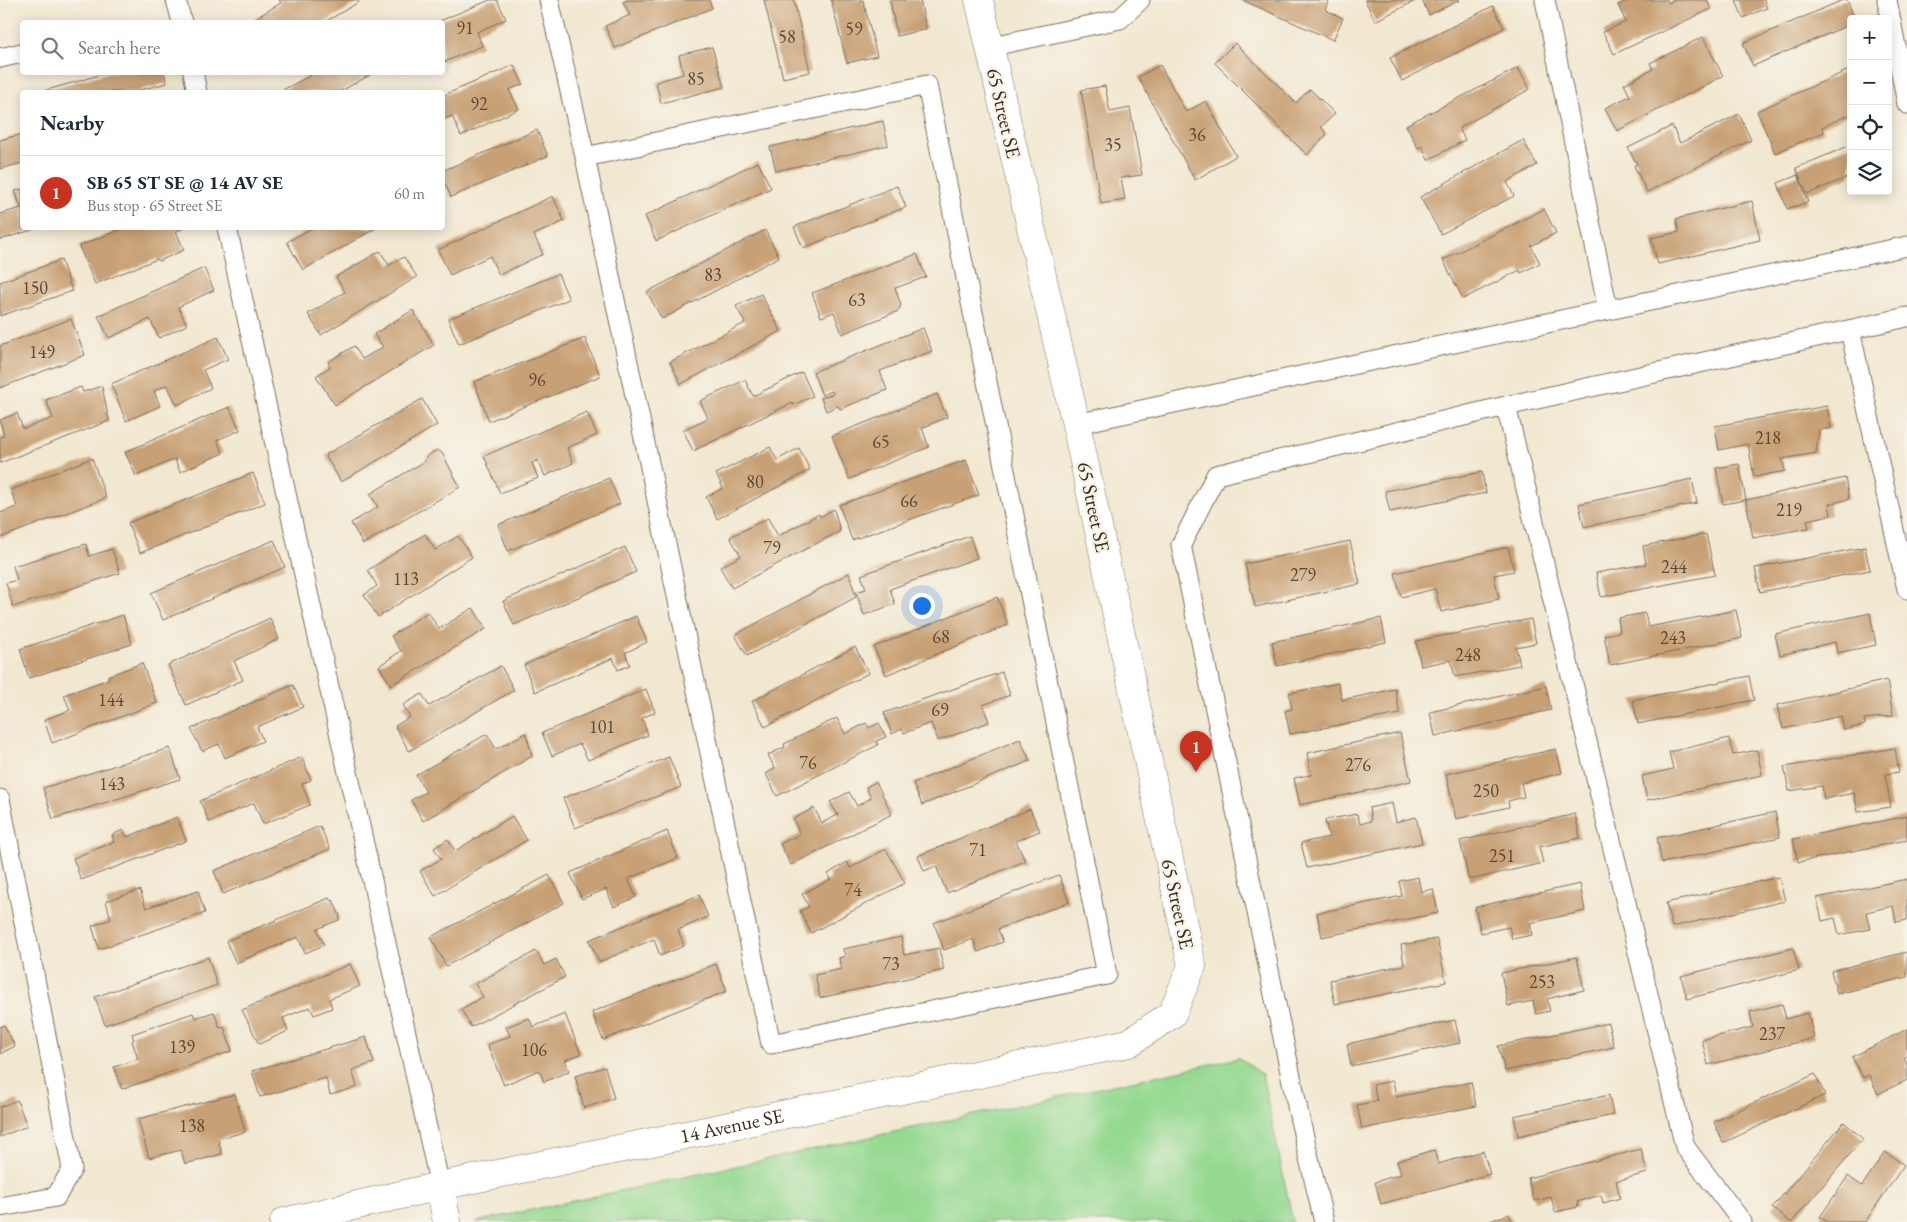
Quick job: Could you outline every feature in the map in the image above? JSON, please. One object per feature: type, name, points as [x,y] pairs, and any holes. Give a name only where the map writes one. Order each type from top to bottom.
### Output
[{"type":"street","name":"65 Street SE","points":[[979,0],[988,47],[1076,424],[1192,966],[1172,1014]]},
{"type":"street","name":"14 Avenue SE","points":[[284,1222],[440,1186],[1129,1043],[1172,1014]]},
{"type":"street","points":[[440,1186],[447,1222]]},
{"type":"lane","points":[[176,0],[177,20]]},
{"type":"lane","points":[[549,0],[586,157],[771,1044],[1106,975],[927,85],[586,157]]},
{"type":"lane","points":[[988,47],[1120,19],[1140,0]]},
{"type":"lane","points":[[1545,0],[1608,310]]},
{"type":"lane","points":[[1887,0],[1907,104]]},
{"type":"lane","points":[[0,58],[20,53]]},
{"type":"lane","points":[[194,75],[197,90]]},
{"type":"lane","points":[[227,230],[440,1186]]},
{"type":"lane","points":[[1076,424],[1907,246]]},
{"type":"lane","points":[[1324,1222],[1292,1082],[1181,545],[1216,475],[1506,406],[1907,317]]},
{"type":"lane","points":[[1850,330],[1907,589]]},
{"type":"lane","points":[[1506,406],[1685,1147],[1742,1222]]},
{"type":"lane","points":[[0,799],[72,1169],[56,1197],[0,1208]]},
{"type":"green space","points":[[1239,1058],[1262,1074],[1293,1222],[475,1222]]},
{"type":"building","points":[[279,0],[358,0],[359,2],[328,20],[254,19],[281,3]]},
{"type":"building","points":[[490,0],[497,0],[506,19],[477,32],[482,46],[445,62],[445,20],[442,20]]},
{"type":"building","points":[[627,0],[709,0],[712,8],[615,48],[605,26],[630,15],[623,2]]},
{"type":"building","points":[[764,0],[794,0],[810,72],[783,78]]},
{"type":"building","points":[[831,0],[863,0],[877,56],[847,63]]},
{"type":"building","points":[[890,0],[920,0],[926,29],[897,36]]},
{"type":"building","points":[[1242,0],[1329,0],[1325,10],[1343,18],[1333,40]]},
{"type":"building","points":[[1365,0],[1417,0],[1375,21]]},
{"type":"building","points":[[1422,0],[1460,0],[1429,15]]},
{"type":"building","points":[[1630,0],[1667,0],[1668,3],[1674,0],[1707,0],[1711,9],[1614,54],[1603,32],[1626,22],[1618,5]]},
{"type":"building","points":[[1736,0],[1764,0],[1767,8],[1743,18]]},
{"type":"building","points":[[1843,0],[1847,0],[1853,15],[1847,15],[1847,26],[1753,66],[1743,43]]},
{"type":"building","points":[[1493,6],[1504,28],[1402,81],[1390,58]]},
{"type":"building","points":[[1703,37],[1723,76],[1617,131],[1605,108],[1630,96],[1624,84],[1653,69],[1650,63]]},
{"type":"building","points":[[1235,43],[1296,103],[1310,89],[1335,114],[1321,127],[1327,134],[1307,155],[1215,63]]},
{"type":"building","points":[[712,47],[724,87],[661,103],[656,82],[683,74],[679,55]]},
{"type":"building","points":[[514,65],[523,84],[509,90],[519,109],[461,136],[452,116],[445,119],[445,95]]},
{"type":"building","points":[[1160,65],[1186,112],[1206,101],[1236,156],[1195,180],[1138,77]]},
{"type":"building","points":[[1518,68],[1530,89],[1459,128],[1465,140],[1428,160],[1422,146],[1418,148],[1406,125]]},
{"type":"building","points":[[1847,71],[1847,116],[1822,127],[1824,132],[1775,153],[1757,111]]},
{"type":"building","points":[[100,75],[165,75],[167,83],[140,90],[47,90]]},
{"type":"building","points":[[311,75],[370,75],[343,90],[283,90]]},
{"type":"building","points":[[1105,86],[1110,112],[1130,108],[1142,175],[1121,178],[1125,200],[1101,204],[1081,90]]},
{"type":"building","points":[[1739,114],[1751,140],[1647,192],[1634,166],[1637,164],[1628,148],[1672,126],[1680,143]]},
{"type":"building","points":[[883,121],[888,145],[776,171],[770,147]]},
{"type":"building","points":[[537,130],[548,156],[451,197],[445,184],[445,170]]},
{"type":"building","points":[[20,135],[20,164],[0,169],[0,140]]},
{"type":"building","points":[[1523,140],[1537,165],[1507,182],[1514,196],[1441,234],[1420,197]]},
{"type":"building","points":[[1847,147],[1847,178],[1807,194],[1796,168]]},
{"type":"building","points":[[758,162],[771,188],[656,241],[645,216]]},
{"type":"building","points":[[1798,175],[1808,202],[1787,209],[1778,183]]},
{"type":"building","points":[[897,186],[906,207],[803,248],[794,227]]},
{"type":"building","points":[[20,190],[20,205],[15,191]]},
{"type":"building","points":[[553,196],[564,221],[534,235],[543,254],[499,275],[490,256],[450,275],[438,250]]},
{"type":"building","points":[[1752,201],[1760,240],[1658,264],[1651,238],[1679,232],[1676,219]]},
{"type":"building","points":[[20,208],[20,230],[32,230],[0,240],[0,214]]},
{"type":"building","points":[[1544,209],[1556,233],[1531,246],[1540,263],[1521,273],[1520,270],[1463,299],[1443,260]]},
{"type":"building","points":[[119,230],[179,230],[176,231],[184,250],[95,284],[79,246]]},
{"type":"building","points":[[308,230],[373,230],[303,270],[287,242]]},
{"type":"building","points":[[765,230],[779,257],[662,319],[647,292]]},
{"type":"building","points":[[380,251],[389,265],[404,257],[417,277],[321,335],[308,314],[345,292],[336,277]]},
{"type":"building","points":[[917,254],[926,277],[895,288],[901,305],[898,311],[842,334],[834,312],[821,317],[812,293]]},
{"type":"building","points":[[61,260],[72,291],[0,316],[0,282]]},
{"type":"building","points":[[204,268],[214,290],[178,307],[187,325],[159,338],[150,319],[109,338],[98,316]]},
{"type":"building","points":[[558,274],[569,299],[459,344],[448,319]]},
{"type":"building","points":[[761,294],[781,331],[681,384],[670,362],[745,323],[736,306]]},
{"type":"building","points":[[413,310],[434,345],[335,405],[316,376],[330,367],[328,362],[354,346],[362,359],[383,347],[374,334]]},
{"type":"building","points":[[71,319],[85,355],[0,388],[0,346]]},
{"type":"building","points":[[923,328],[932,351],[880,371],[887,390],[840,409],[838,406],[826,411],[821,398],[833,394],[832,391],[822,395],[813,372]]},
{"type":"building","points":[[218,337],[228,359],[203,370],[211,388],[177,405],[167,385],[154,391],[160,406],[126,421],[111,384]]},
{"type":"building","points":[[585,338],[600,376],[489,421],[474,382]]},
{"type":"building","points":[[802,372],[813,396],[793,405],[792,403],[693,451],[683,430],[708,418],[700,401],[745,380],[753,396]]},
{"type":"building","points":[[102,386],[109,421],[0,463],[0,437],[4,436],[0,420],[17,413],[23,429],[53,418],[46,400],[81,387],[83,392]]},
{"type":"building","points":[[937,394],[947,417],[922,428],[929,447],[849,479],[832,436]]},
{"type":"building","points":[[422,399],[437,425],[341,482],[325,455]]},
{"type":"building","points":[[1827,406],[1831,428],[1819,430],[1816,453],[1782,459],[1785,471],[1754,477],[1748,444],[1719,450],[1715,426]]},
{"type":"building","points":[[229,407],[240,430],[217,440],[223,453],[180,472],[175,459],[136,476],[125,452]]},
{"type":"building","points":[[587,412],[597,435],[567,448],[573,463],[545,476],[538,460],[532,463],[538,478],[500,493],[484,456]]},
{"type":"building","points":[[770,447],[777,460],[799,448],[810,470],[717,519],[706,497],[723,488],[716,474]]},
{"type":"building","points":[[437,450],[442,453],[460,487],[363,544],[351,523],[378,507],[370,494],[425,461],[426,457]]},
{"type":"building","points":[[92,458],[106,498],[0,538],[0,513],[17,507],[11,490]]},
{"type":"building","points":[[966,460],[979,495],[852,540],[839,505]]},
{"type":"building","points":[[1739,464],[1746,500],[1723,504],[1716,468]]},
{"type":"building","points":[[1482,472],[1486,493],[1390,512],[1385,491]]},
{"type":"building","points":[[253,473],[265,503],[140,553],[128,523]]},
{"type":"building","points":[[609,478],[620,504],[508,551],[498,525]]},
{"type":"building","points":[[1845,478],[1849,499],[1829,504],[1831,515],[1807,520],[1809,528],[1753,538],[1746,500]]},
{"type":"building","points":[[1692,479],[1697,503],[1584,527],[1579,504]]},
{"type":"building","points":[[834,509],[840,531],[732,588],[720,567],[741,556],[730,537],[768,518],[778,536],[819,514],[820,517]]},
{"type":"building","points":[[425,534],[435,550],[458,536],[472,557],[378,617],[364,595],[377,586],[368,570]]},
{"type":"building","points":[[1706,534],[1715,575],[1601,597],[1596,573],[1646,564],[1643,546]]},
{"type":"building","points":[[970,536],[977,558],[890,589],[895,604],[864,615],[856,592],[866,589],[861,575]]},
{"type":"building","points":[[274,540],[285,567],[163,620],[151,593]]},
{"type":"building","points":[[1350,541],[1360,584],[1255,607],[1245,564]]},
{"type":"building","points":[[86,544],[89,556],[112,549],[120,573],[13,607],[6,583],[17,580],[13,566]]},
{"type":"building","points":[[625,547],[636,572],[514,625],[503,601]]},
{"type":"building","points":[[1508,547],[1514,571],[1494,575],[1499,599],[1441,612],[1435,589],[1401,597],[1395,573]]},
{"type":"building","points":[[1865,547],[1870,570],[1760,592],[1755,568]]},
{"type":"building","points":[[849,573],[856,597],[747,656],[735,635]]},
{"type":"building","points":[[997,597],[1008,625],[886,675],[874,647]]},
{"type":"building","points":[[473,608],[486,629],[391,685],[379,666],[401,651],[391,636],[428,612],[439,629]]},
{"type":"building","points":[[1736,610],[1742,638],[1610,665],[1604,635],[1620,632],[1618,618],[1645,613],[1648,627]]},
{"type":"building","points":[[1870,613],[1876,645],[1837,653],[1835,642],[1780,655],[1775,634]]},
{"type":"building","points":[[123,615],[132,644],[29,678],[20,649]]},
{"type":"building","points":[[636,616],[647,642],[625,653],[630,665],[618,670],[613,658],[535,692],[524,665]]},
{"type":"building","points":[[270,618],[279,639],[234,661],[243,680],[186,705],[168,665]]},
{"type":"building","points":[[1381,618],[1386,642],[1277,666],[1272,642]]},
{"type":"building","points":[[1531,619],[1536,643],[1516,647],[1520,665],[1455,677],[1451,660],[1421,666],[1416,641]]},
{"type":"building","points":[[855,647],[869,673],[765,727],[752,701]]},
{"type":"building","points":[[142,663],[157,703],[52,743],[44,720],[70,710],[64,695],[109,679],[108,676]]},
{"type":"building","points":[[501,666],[514,690],[409,751],[395,726],[410,717],[403,705],[422,694],[429,706]]},
{"type":"building","points":[[1002,672],[1010,695],[983,705],[989,722],[938,741],[931,723],[904,733],[902,729],[892,734],[884,713]]},
{"type":"building","points":[[1749,676],[1754,700],[1638,724],[1633,700]]},
{"type":"building","points":[[1887,680],[1893,716],[1864,719],[1865,725],[1844,730],[1841,716],[1783,729],[1777,705]]},
{"type":"building","points":[[1338,683],[1342,700],[1395,689],[1400,714],[1290,734],[1285,711],[1292,709],[1289,693]]},
{"type":"building","points":[[293,685],[303,707],[257,727],[263,741],[225,758],[219,744],[202,751],[191,729]]},
{"type":"building","points":[[1546,686],[1551,710],[1435,736],[1430,712]]},
{"type":"building","points":[[646,689],[655,712],[642,718],[648,735],[588,760],[580,744],[552,756],[542,733]]},
{"type":"building","points":[[837,718],[845,734],[866,723],[869,728],[879,723],[886,737],[876,741],[878,745],[777,796],[766,774],[775,768],[768,755],[785,747],[784,744]]},
{"type":"building","points":[[526,733],[532,756],[423,821],[411,800],[426,792],[416,775],[487,734],[496,749]]},
{"type":"building","points":[[1400,733],[1411,781],[1300,805],[1294,778],[1311,775],[1307,753]]},
{"type":"building","points":[[1729,738],[1733,755],[1757,750],[1762,775],[1647,800],[1642,776],[1673,769],[1669,752]]},
{"type":"building","points":[[1020,739],[1030,761],[922,805],[913,783]]},
{"type":"building","points":[[170,748],[180,779],[53,819],[43,788]]},
{"type":"building","points":[[1895,748],[1899,772],[1885,774],[1891,807],[1858,812],[1854,793],[1824,799],[1822,786],[1789,791],[1784,767]]},
{"type":"building","points":[[1556,749],[1562,773],[1521,783],[1524,797],[1508,801],[1509,807],[1456,819],[1446,774]]},
{"type":"building","points":[[302,757],[311,780],[302,784],[310,805],[263,824],[254,803],[209,822],[200,801]]},
{"type":"building","points":[[669,757],[681,787],[575,828],[563,798]]},
{"type":"building","points":[[876,782],[892,814],[791,865],[780,844],[800,834],[793,819],[814,808],[822,823],[838,815],[830,802],[849,792],[857,806],[871,798],[866,787]]},
{"type":"building","points":[[1392,803],[1396,822],[1416,817],[1422,843],[1307,868],[1301,843],[1329,837],[1325,820],[1357,814],[1360,824],[1371,821],[1369,808]]},
{"type":"building","points":[[1030,809],[1040,831],[1016,841],[1025,861],[947,893],[936,866],[924,871],[918,856]]},
{"type":"building","points":[[1775,812],[1780,837],[1662,863],[1657,838]]},
{"type":"building","points":[[1575,814],[1580,838],[1539,847],[1543,863],[1469,880],[1460,841]]},
{"type":"building","points":[[512,816],[527,840],[435,896],[420,871],[441,859],[434,848],[448,839],[455,851]]},
{"type":"building","points":[[1907,816],[1907,840],[1798,862],[1793,839]]},
{"type":"building","points":[[177,817],[186,841],[81,880],[73,858],[114,842],[112,835],[123,830],[127,837]]},
{"type":"building","points":[[320,826],[330,849],[223,894],[214,871]]},
{"type":"building","points":[[667,831],[678,858],[628,879],[636,897],[614,907],[606,889],[582,899],[570,873]]},
{"type":"building","points":[[886,849],[905,883],[811,933],[800,911],[809,907],[802,894],[831,879],[828,874],[847,862],[850,868]]},
{"type":"building","points":[[549,875],[564,903],[446,966],[431,937]]},
{"type":"building","points":[[1059,875],[1069,902],[998,929],[1003,942],[978,952],[973,939],[944,950],[934,923]]},
{"type":"building","points":[[1418,877],[1421,892],[1433,889],[1438,913],[1322,937],[1317,913],[1402,896],[1399,881]]},
{"type":"building","points":[[1779,877],[1785,901],[1672,927],[1666,903]]},
{"type":"building","points":[[1907,879],[1907,920],[1896,922],[1893,906],[1866,912],[1870,929],[1839,935],[1835,918],[1822,921],[1817,898]]},
{"type":"building","points":[[1580,884],[1585,911],[1530,923],[1532,935],[1512,939],[1509,927],[1481,933],[1475,907]]},
{"type":"building","points":[[140,890],[146,908],[198,891],[205,913],[99,949],[92,926],[111,919],[106,901]]},
{"type":"building","points":[[699,895],[708,917],[678,930],[684,946],[660,956],[654,939],[599,962],[589,940]]},
{"type":"building","points":[[329,898],[331,901],[333,900],[340,916],[339,920],[317,929],[324,945],[305,953],[298,937],[236,963],[226,941]]},
{"type":"building","points":[[901,937],[904,955],[939,948],[944,970],[820,998],[815,975],[841,969],[839,958],[845,956],[843,949]]},
{"type":"building","points":[[1437,939],[1446,982],[1335,1004],[1330,980],[1404,965],[1401,945]]},
{"type":"building","points":[[1793,948],[1799,970],[1687,999],[1681,976]]},
{"type":"building","points":[[536,951],[544,965],[556,959],[565,977],[471,1027],[461,1009],[483,997],[475,984]]},
{"type":"building","points":[[1907,952],[1907,977],[1837,994],[1831,971]]},
{"type":"building","points":[[208,957],[217,985],[105,1025],[95,997]]},
{"type":"building","points":[[1577,957],[1584,990],[1547,999],[1550,1011],[1536,1014],[1533,1001],[1508,1006],[1501,973]]},
{"type":"building","points":[[350,964],[360,986],[329,999],[332,1008],[314,1015],[310,1007],[283,1018],[288,1031],[259,1044],[242,1010]]},
{"type":"building","points":[[716,964],[727,991],[603,1040],[592,1012]]},
{"type":"building","points":[[1782,1004],[1786,1019],[1808,1013],[1814,1038],[1708,1065],[1702,1040],[1753,1027],[1750,1012]]},
{"type":"building","points":[[214,1012],[220,1028],[224,1027],[232,1051],[122,1089],[114,1067],[138,1059],[132,1041],[134,1040],[132,1034],[193,1013],[195,1018]]},
{"type":"building","points":[[565,1014],[581,1054],[565,1060],[569,1071],[544,1082],[539,1070],[504,1085],[487,1045],[510,1036],[506,1027],[529,1018],[533,1027]]},
{"type":"building","points":[[1455,1020],[1460,1043],[1351,1066],[1347,1044]]},
{"type":"building","points":[[1608,1023],[1614,1047],[1505,1071],[1498,1046]]},
{"type":"building","points":[[4,1025],[15,1046],[0,1054],[0,1027]]},
{"type":"building","points":[[1907,1029],[1907,1056],[1904,1058],[1907,1064],[1907,1080],[1878,1094],[1869,1075],[1863,1078],[1852,1057]]},
{"type":"building","points":[[366,1037],[374,1063],[352,1070],[357,1087],[330,1095],[326,1078],[260,1097],[252,1071]]},
{"type":"building","points":[[605,1067],[614,1098],[584,1108],[575,1076]]},
{"type":"building","points":[[1815,1074],[1825,1095],[1723,1143],[1714,1122]]},
{"type":"building","points":[[1393,1081],[1396,1097],[1471,1082],[1476,1106],[1362,1129],[1357,1105],[1377,1101],[1373,1085]]},
{"type":"building","points":[[235,1094],[245,1132],[218,1139],[222,1154],[185,1164],[181,1150],[149,1158],[138,1119]]},
{"type":"building","points":[[1609,1095],[1613,1115],[1518,1136],[1514,1116]]},
{"type":"building","points":[[17,1100],[27,1126],[0,1137],[0,1107]]},
{"type":"building","points":[[1844,1122],[1863,1139],[1792,1222],[1790,1222],[1772,1208]]},
{"type":"building","points":[[1641,1149],[1647,1173],[1616,1181],[1620,1198],[1603,1203],[1601,1195],[1577,1202],[1578,1207],[1555,1212],[1551,1197],[1534,1201],[1528,1178]]},
{"type":"building","points":[[1434,1150],[1438,1164],[1483,1151],[1490,1174],[1381,1204],[1375,1182],[1401,1174],[1397,1161]]},
{"type":"building","points":[[1885,1152],[1904,1165],[1865,1222],[1827,1222],[1820,1217],[1848,1176],[1862,1186]]},
{"type":"building","points":[[1509,1214],[1512,1222],[1487,1222]]},
{"type":"place","name":"SB 65 ST SE @ 14 AV SE","points":[[1196,772]]}]
